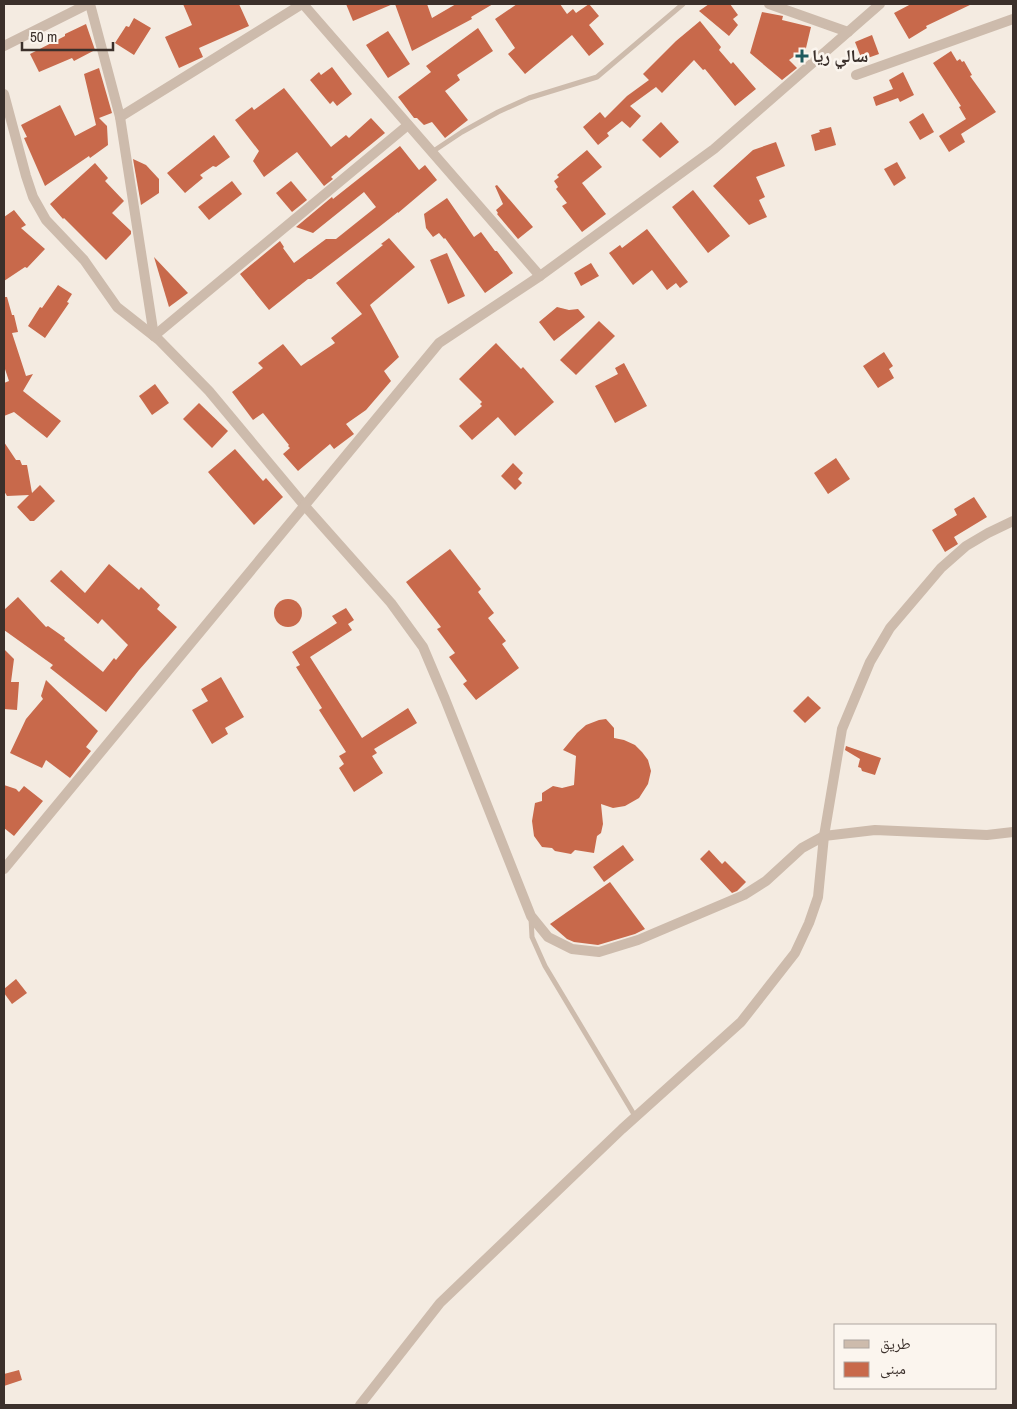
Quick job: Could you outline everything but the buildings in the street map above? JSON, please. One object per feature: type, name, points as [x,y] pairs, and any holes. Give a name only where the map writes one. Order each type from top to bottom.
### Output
[{"type":"street","points":[[4,46],[89,4],[120,117],[154,336]]},
{"type":"street","points":[[120,117],[302,4],[540,276]]},
{"type":"street","points":[[769,4],[848,32]]},
{"type":"street","points":[[4,869],[438,343],[540,276],[714,149],[880,4]]},
{"type":"street","points":[[856,75],[1013,19]]},
{"type":"street","points":[[4,94],[26,176],[33,197],[46,220],[84,260],[117,307],[154,336],[209,391],[304,504],[391,602],[423,646],[446,698],[531,916],[548,937],[572,949],[600,952],[638,940],[744,895],[766,881],[802,848],[824,836],[875,830],[988,835],[1013,832]]},
{"type":"street","points":[[154,336],[408,125]]},
{"type":"street","points":[[360,1405],[440,1303],[636,1117],[741,1022],[795,953],[818,897],[824,836],[842,729],[870,662],[890,628],[942,568],[966,546],[988,532],[1013,521]]},
{"type":"lane","points":[[432,152],[462,132],[529,98],[597,77],[683,4]]},
{"type":"lane","points":[[531,916],[532,937],[545,966],[636,1117]]},
{"type":"place","name":"سالي ريا","points":[[802,56]]}]
